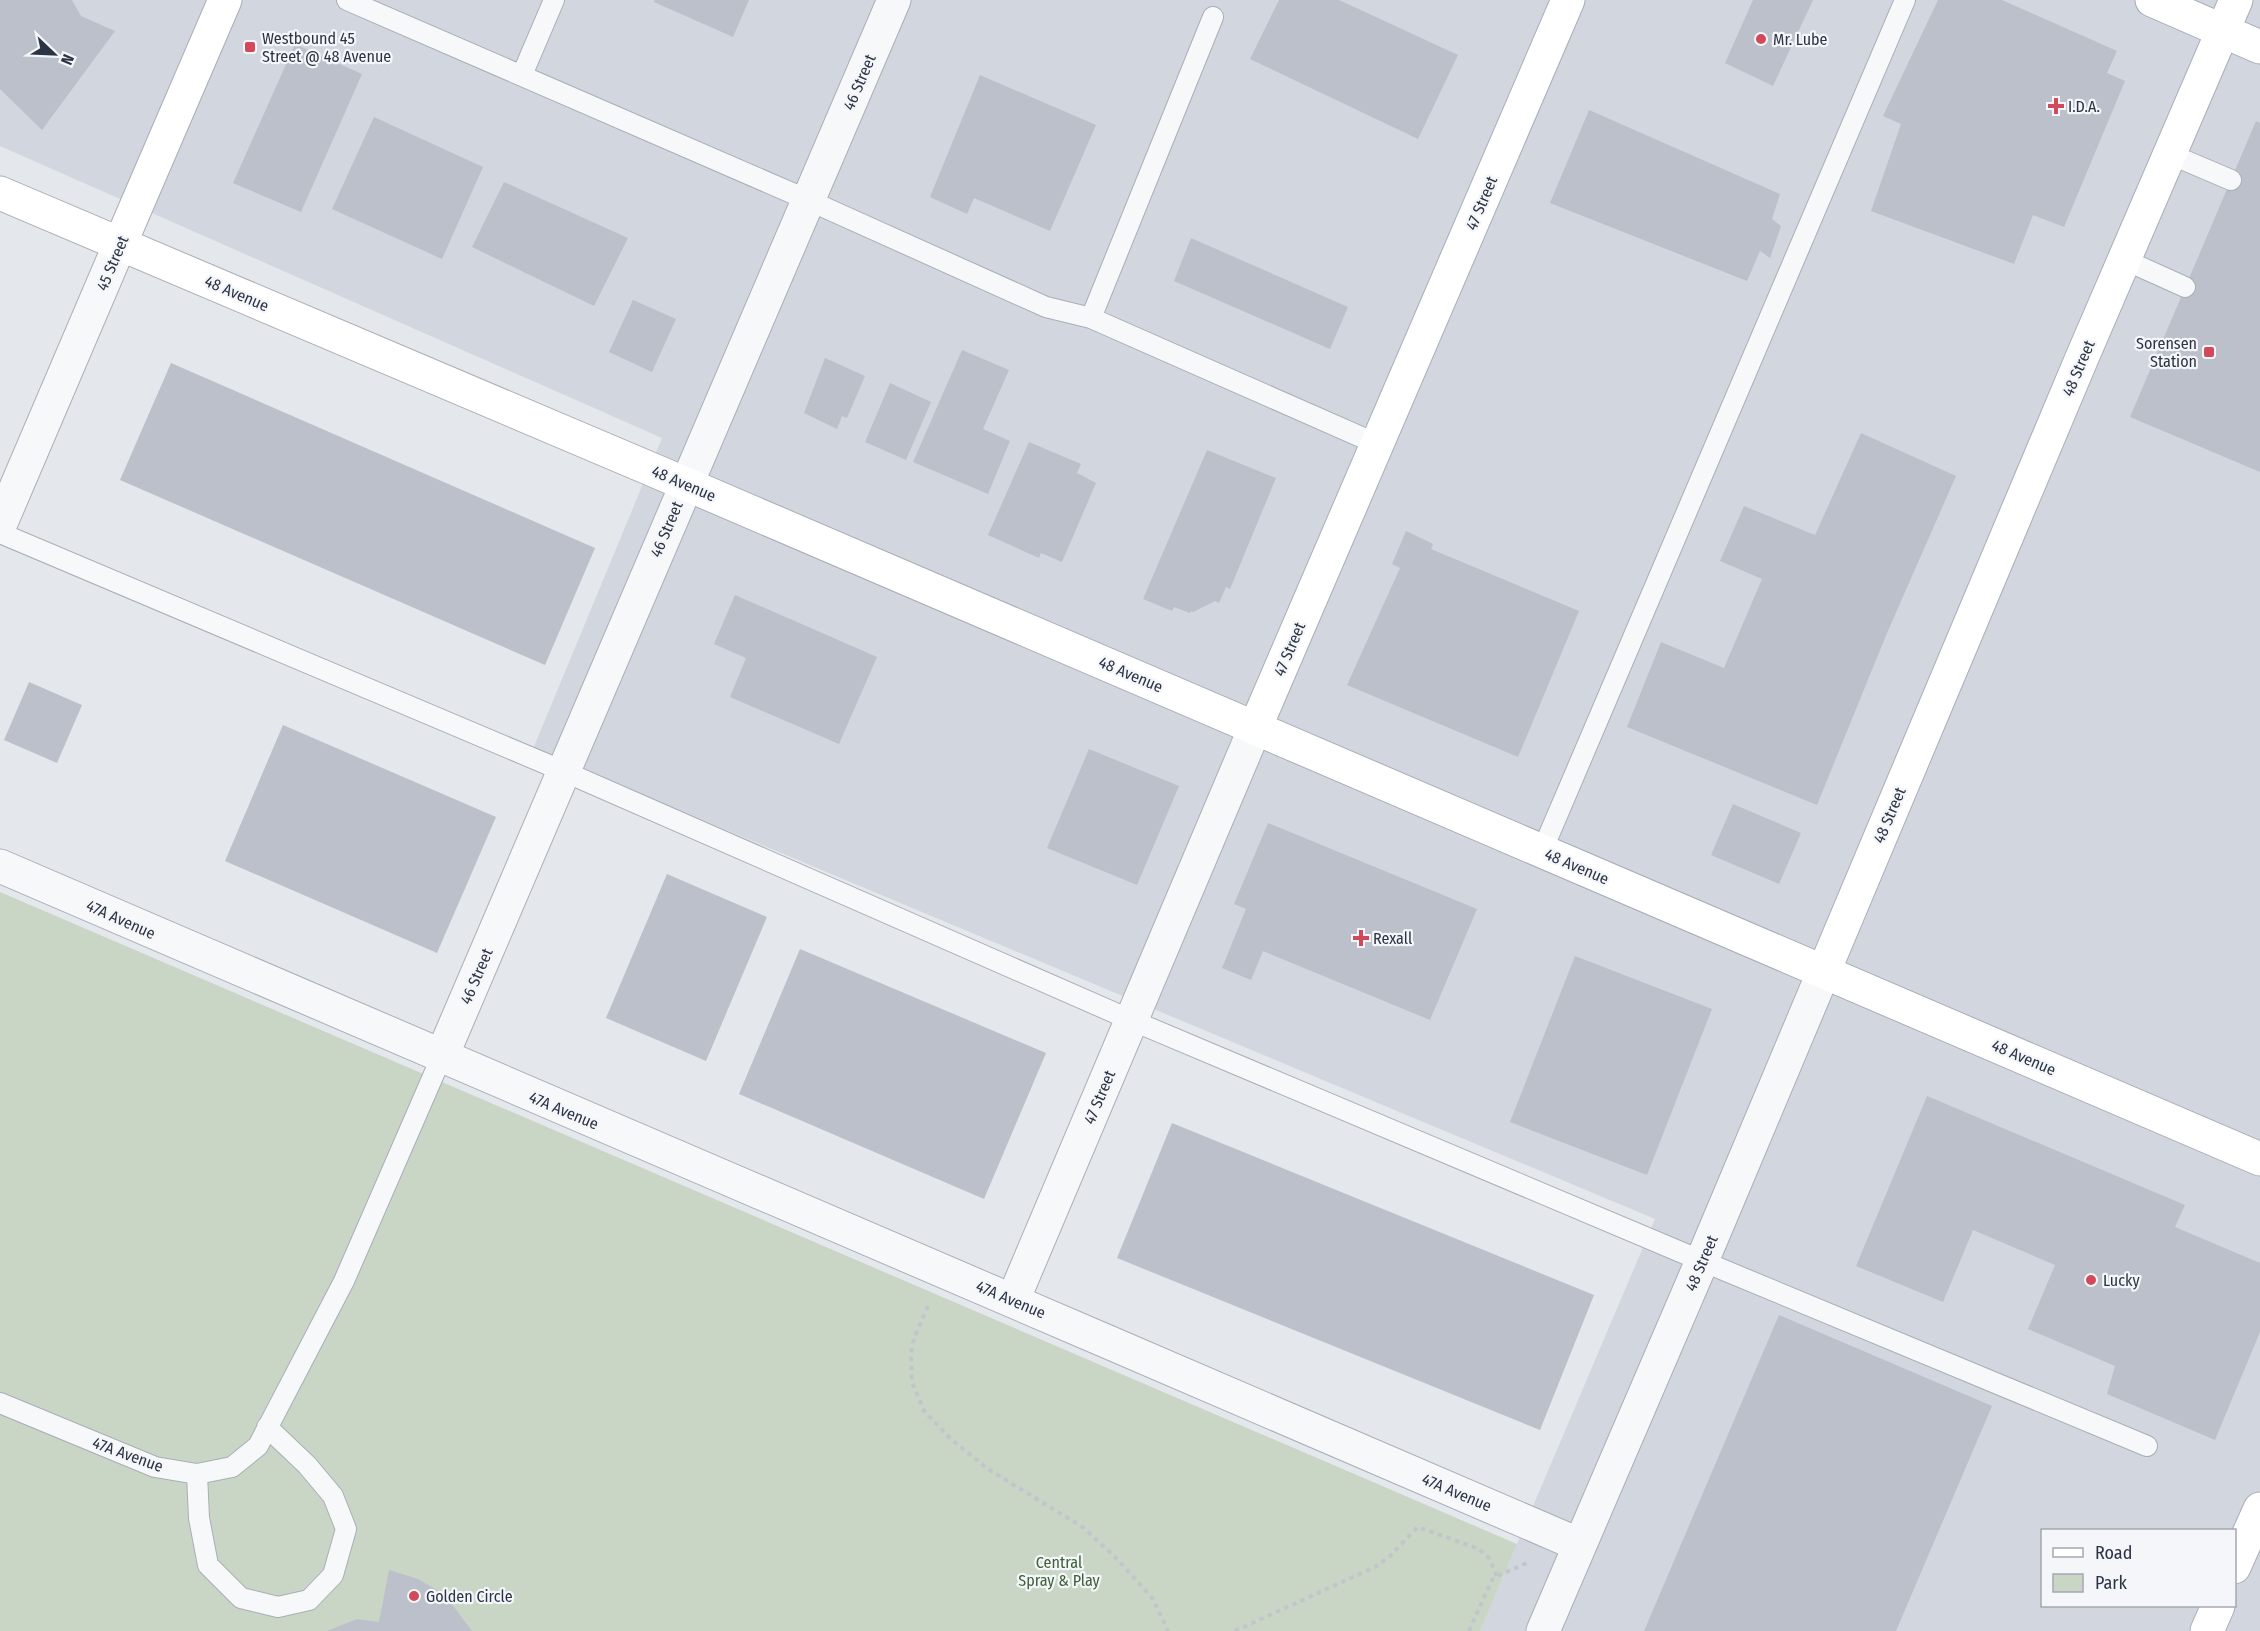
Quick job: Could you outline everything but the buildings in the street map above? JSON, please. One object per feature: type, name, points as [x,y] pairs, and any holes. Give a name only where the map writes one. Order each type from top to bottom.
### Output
[{"type":"street","name":"45 Street","points":[[0,525],[225,0]]},
{"type":"street","name":"46 Street","points":[[441,1058],[894,0]]},
{"type":"street","name":"47 Street","points":[[1013,1300],[1255,728],[1568,0]]},
{"type":"street","points":[[2152,0],[2260,47]]},
{"type":"street","name":"48 Street","points":[[1543,1631],[2236,0]]},
{"type":"street","name":"48 Avenue","points":[[0,193],[686,484],[2260,1159]]},
{"type":"street","name":"47A Avenue","points":[[0,866],[441,1058],[1013,1300],[1580,1545]]},
{"type":"street","points":[[2236,1565],[2260,1509]]},
{"type":"street","points":[[2207,1631],[2217,1607]]},
{"type":"lane","points":[[347,0],[808,200],[1046,307],[1090,318],[1377,444]]},
{"type":"lane","points":[[522,75],[554,0]]},
{"type":"lane","points":[[1542,851],[1905,0]]},
{"type":"lane","points":[[1090,318],[1213,17]]},
{"type":"lane","points":[[2170,154],[2231,180]]},
{"type":"lane","points":[[2125,260],[2186,287]]},
{"type":"lane","points":[[0,533],[563,771],[1131,1020],[2147,1446]]},
{"type":"lane","name":"47A Avenue","points":[[0,1403],[155,1467],[197,1474],[232,1467],[258,1446],[344,1281],[441,1058]]},
{"type":"lane","points":[[197,1474],[199,1518],[208,1565],[242,1598],[278,1607],[309,1600],[333,1575],[346,1529],[333,1496],[307,1465],[267,1427]]},
{"type":"path","points":[[928,1305],[914,1338],[911,1353],[912,1382],[924,1411],[952,1440],[988,1469],[1084,1528],[1118,1560],[1153,1599],[1168,1631]]},
{"type":"path","points":[[1235,1631],[1375,1567],[1389,1557],[1418,1527],[1479,1549],[1489,1558],[1497,1575]]},
{"type":"path","points":[[1469,1631],[1488,1587],[1497,1575],[1514,1568]]},
{"type":"shaded area","points":[[0,0],[2260,0],[2260,1631],[1480,1631],[1655,1219],[533,749],[662,438],[0,146]]},
{"type":"green space","name":"Central Spray & Play","points":[[0,892],[1517,1544],[1480,1631],[0,1631]]},
{"type":"place","name":"Mr. Lube","points":[[1761,39]]},
{"type":"place","name":"Westbound 45 Street @ 48 Avenue","points":[[250,47]]},
{"type":"place","name":"I.D.A.","points":[[2056,106]]},
{"type":"place","name":"Sorensen Station","points":[[2209,352]]},
{"type":"place","name":"Rexall","points":[[1361,938]]},
{"type":"place","name":"Lucky","points":[[2091,1280]]},
{"type":"place","name":"Golden Circle","points":[[414,1596]]}]
